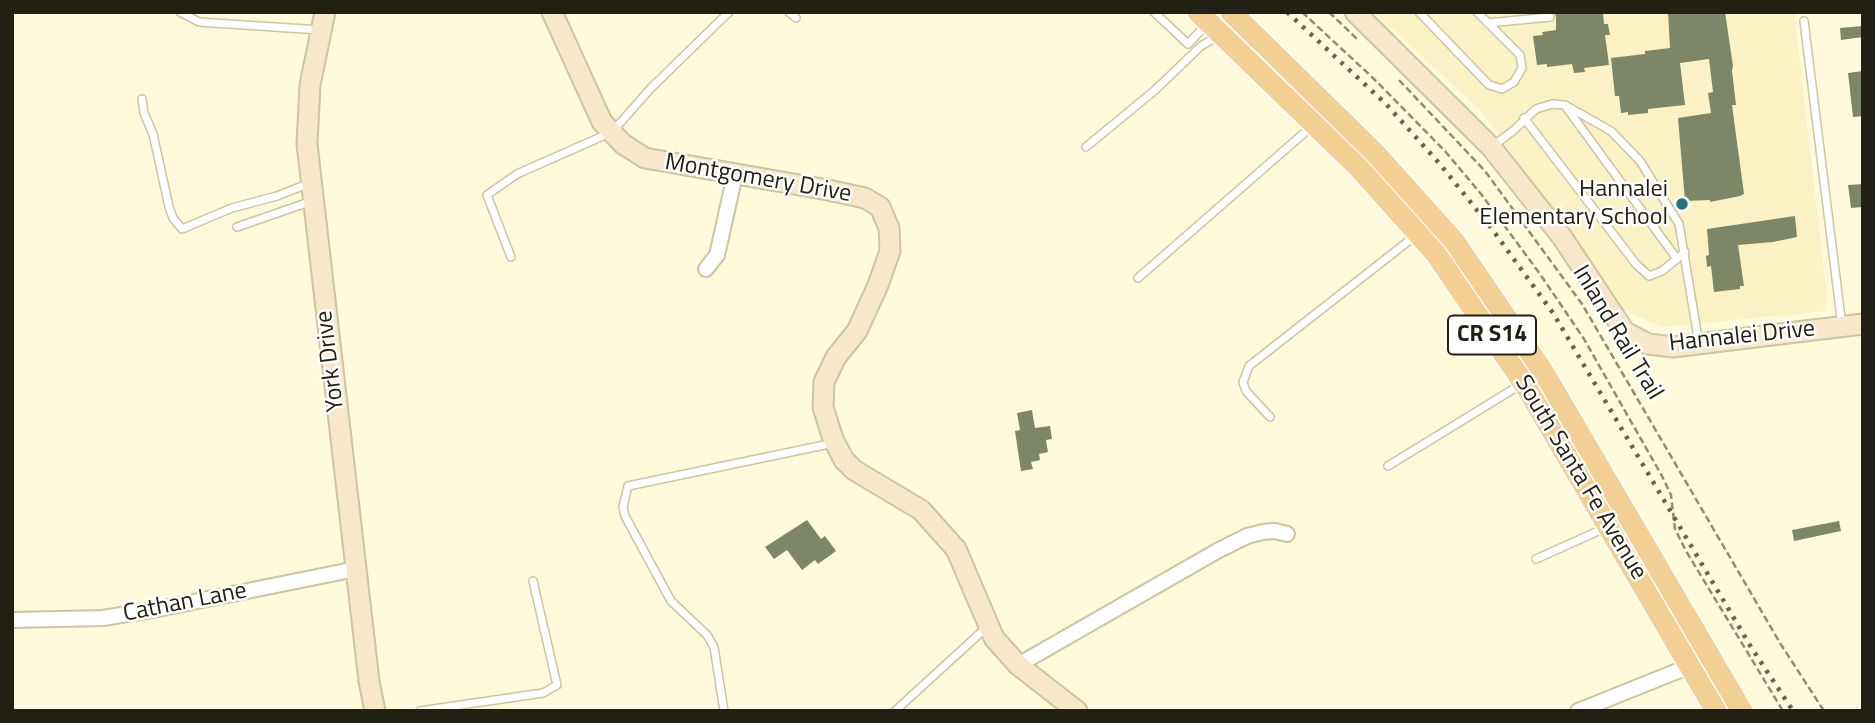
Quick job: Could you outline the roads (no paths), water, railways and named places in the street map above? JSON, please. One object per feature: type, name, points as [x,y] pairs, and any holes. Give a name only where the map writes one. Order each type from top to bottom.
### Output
[{"type":"main road","name":"South Santa Fe Avenue","points":[[1231,12],[1375,153],[1454,241],[1544,373],[1741,711]]},
{"type":"main road","name":"South Santa Fe Avenue","points":[[1210,23],[1359,168],[1419,234],[1471,303],[1523,382],[1716,711]]},
{"type":"street","name":"Montgomery Drive","points":[[552,12],[603,122],[623,144],[645,158],[865,198],[880,208],[889,228],[890,251],[857,331],[835,356],[824,382],[823,407],[835,442],[844,460],[854,470],[921,510],[956,549],[994,638],[1018,665],[1077,711]]},
{"type":"street","name":"Hannalei Drive","points":[[1355,12],[1492,147],[1562,237],[1625,332],[1648,344],[1673,347],[1863,324]]},
{"type":"street","name":"York Drive","points":[[323,21],[307,115],[312,192],[374,711]]},
{"type":"street","points":[[706,269],[717,255],[735,175]]},
{"type":"street","points":[[1018,665],[1247,536],[1275,531],[1287,534]]},
{"type":"street","name":"Cathan Lane","points":[[12,620],[103,618],[355,569]]},
{"type":"street","points":[[1578,711],[1690,666]]},
{"type":"lane","points":[[180,12],[198,22],[323,21]]},
{"type":"lane","points":[[511,257],[487,195],[517,174],[612,132],[651,88],[729,12]]},
{"type":"lane","points":[[1154,12],[1188,44],[1210,23]]},
{"type":"lane","points":[[1419,12],[1489,85],[1502,89],[1514,82],[1522,68],[1520,55],[1477,12]]},
{"type":"lane","points":[[1488,23],[1550,17]]},
{"type":"lane","points":[[1804,21],[1842,327]]},
{"type":"lane","points":[[1086,147],[1154,91],[1201,46],[1210,23]]},
{"type":"lane","points":[[142,99],[144,113],[153,134],[169,206],[173,218],[182,229],[232,208],[277,196],[312,192]]},
{"type":"lane","points":[[1492,147],[1514,131],[1524,118],[1536,109],[1552,104],[1586,115],[1611,131],[1640,161],[1679,224],[1699,345]]},
{"type":"lane","points":[[1565,106],[1677,259]]},
{"type":"lane","points":[[1524,118],[1636,264],[1648,275],[1662,271],[1685,252]]},
{"type":"lane","points":[[1138,278],[1315,124]]},
{"type":"lane","points":[[237,227],[312,192]]},
{"type":"lane","points":[[1270,417],[1247,391],[1243,382],[1249,366],[1419,234]]},
{"type":"lane","points":[[1388,466],[1523,382]]},
{"type":"lane","points":[[724,711],[714,647],[707,635],[671,601],[638,541],[623,507],[628,486],[835,442]]},
{"type":"lane","points":[[1536,559],[1609,526]]},
{"type":"lane","points":[[420,711],[543,693],[557,685],[533,581]]},
{"type":"lane","points":[[895,711],[988,626]]},
{"type":"railway","points":[[1287,12],[1386,104],[1439,163],[1489,225],[1553,313],[1751,647],[1793,711]]},
{"type":"place","name":"Hannalei Elementary School","points":[[1682,204]]}]
